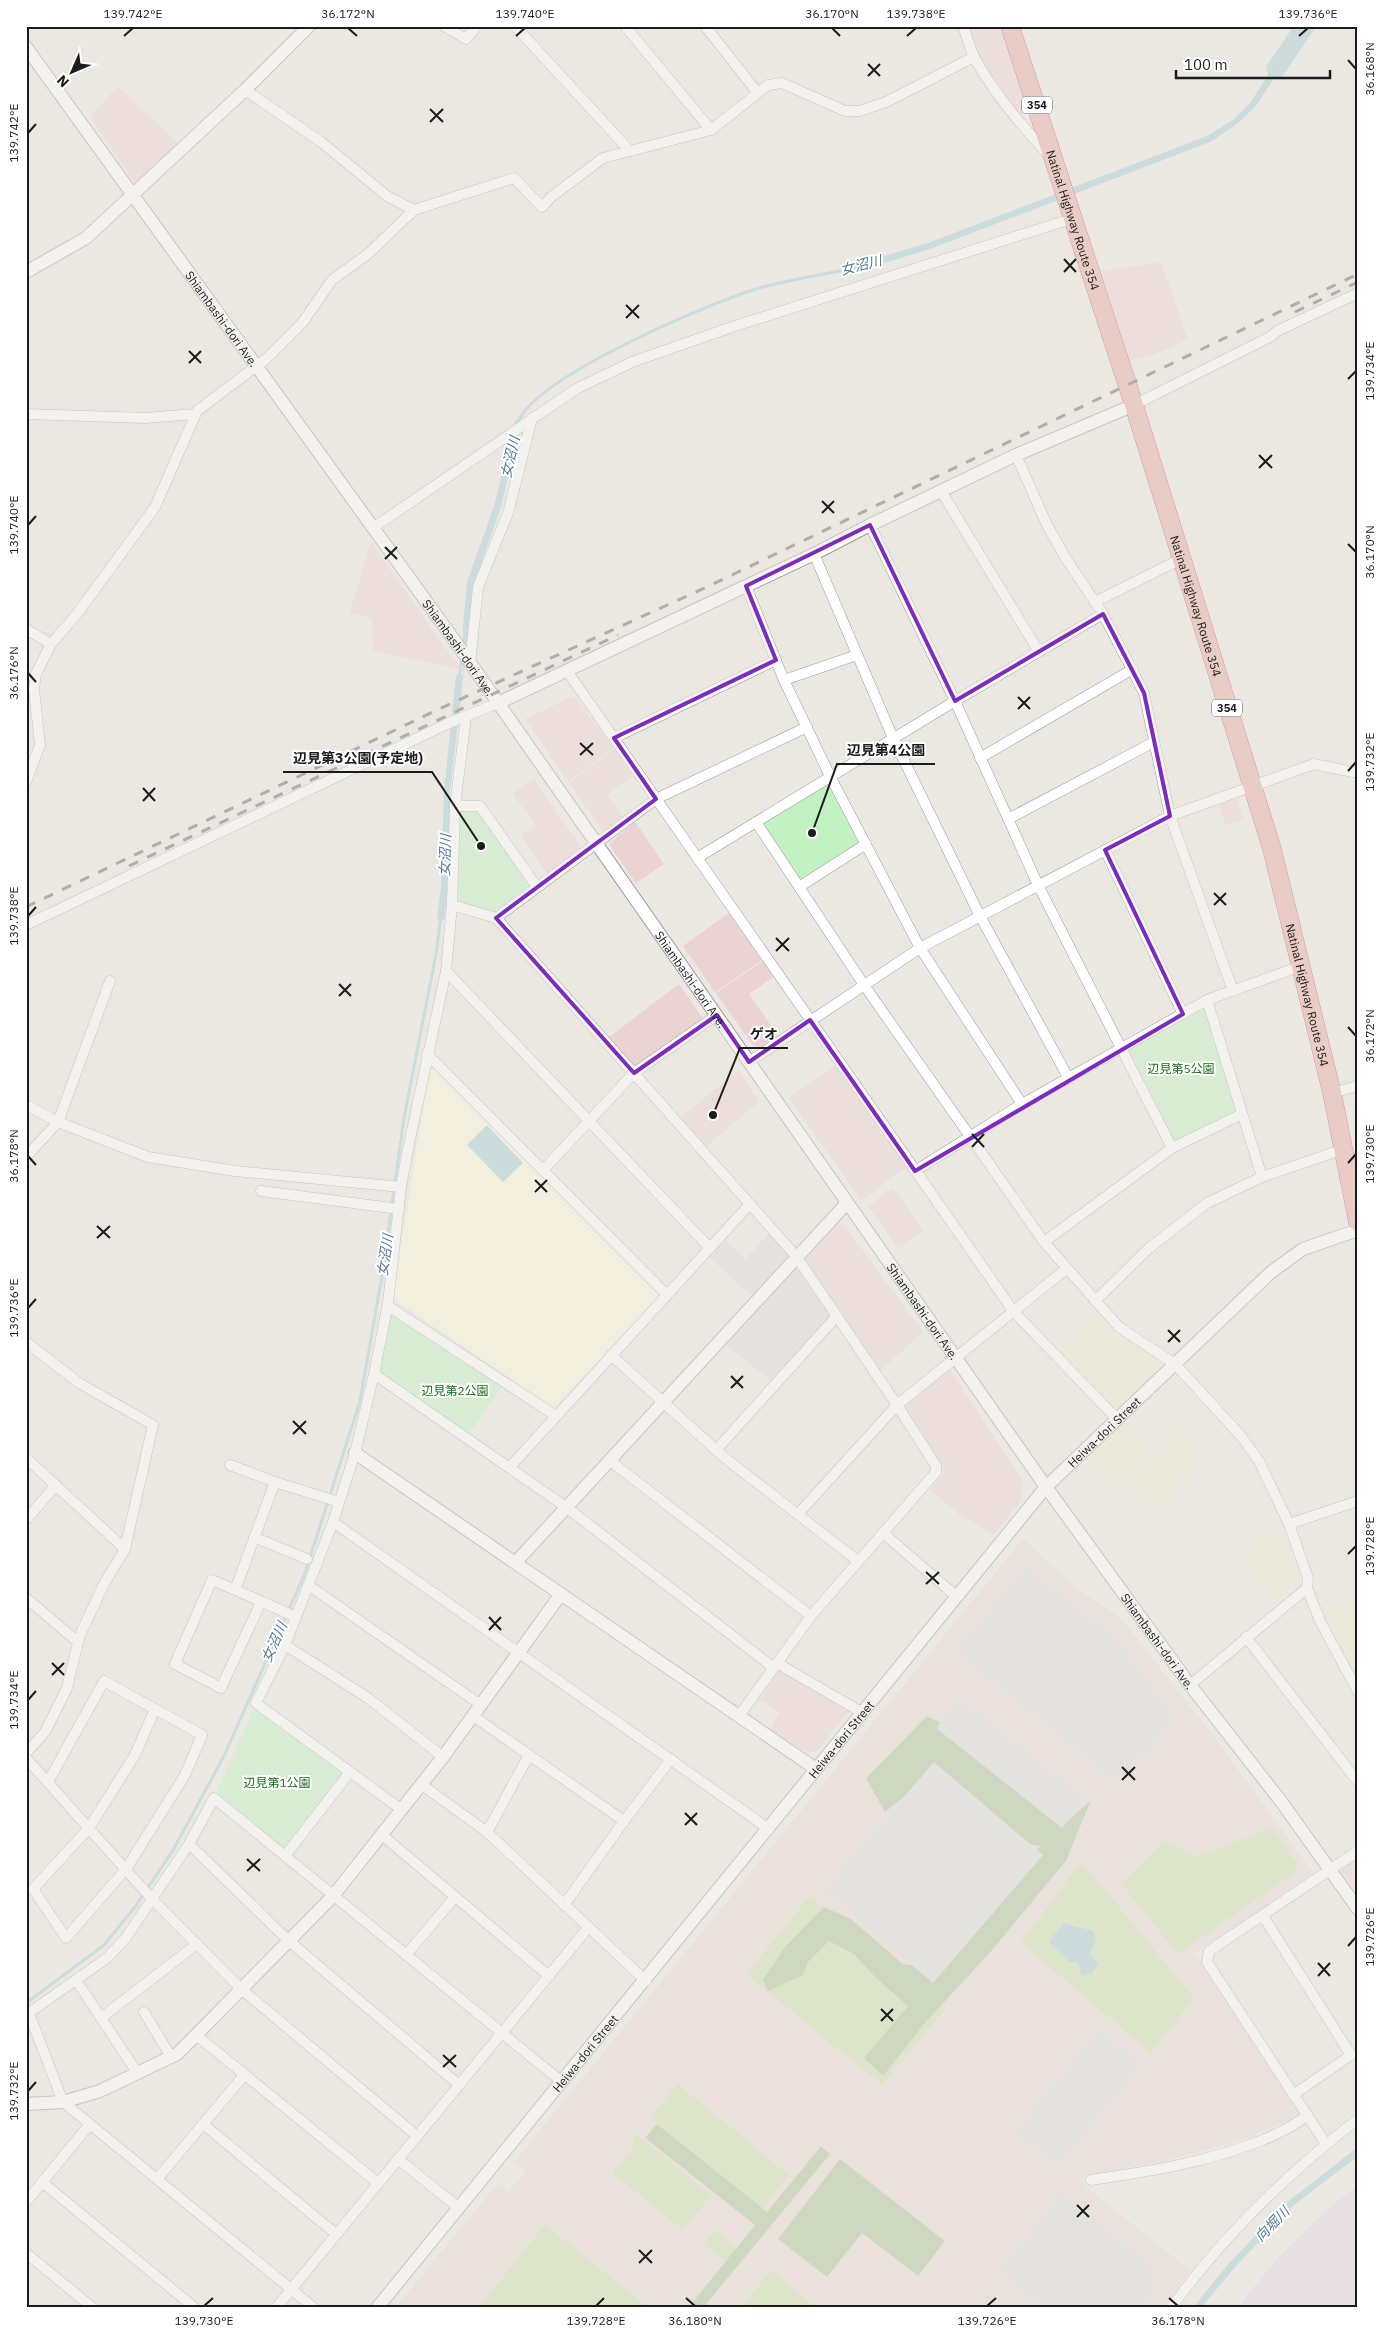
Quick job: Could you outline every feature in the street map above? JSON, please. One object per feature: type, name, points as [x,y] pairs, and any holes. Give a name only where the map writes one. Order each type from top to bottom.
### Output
[{"type":"highway","name":"Natinal Highway Route 354","points":[[1010,26],[1134,406],[1272,849],[1332,1094],[1358,1222]]},
{"type":"street","points":[[26,272],[86,238],[245,90],[309,26]]},
{"type":"street","points":[[444,26],[466,39],[477,26]]},
{"type":"street","points":[[515,26],[630,151]]},
{"type":"street","points":[[625,26],[711,130]]},
{"type":"street","points":[[705,26],[757,92]]},
{"type":"street","points":[[963,26],[974,58],[1019,123],[1046,152],[1053,154]]},
{"type":"street","name":"Shiambashi-dori Ave.","points":[[26,47],[457,644],[1046,1487],[1190,1686],[1332,1870],[1358,1909]]},
{"type":"street","points":[[26,782],[40,745],[34,690],[36,674],[51,644],[77,614],[155,507],[195,414],[256,366],[303,322],[332,280],[368,254],[414,210],[514,178],[542,207],[551,197],[603,158],[711,130],[768,85],[782,83],[845,111],[860,111],[886,102],[974,58]]},
{"type":"street","points":[[245,90],[320,141],[387,196],[414,210]]},
{"type":"street","points":[[373,528],[576,389],[632,362],[1071,210]]},
{"type":"street","points":[[26,925],[449,723],[498,703],[814,554],[1016,455],[1134,406],[1270,337],[1277,331],[1358,292]]},
{"type":"street","points":[[26,414],[145,418],[195,414]]},
{"type":"street","points":[[468,661],[478,587],[508,513],[528,421]]},
{"type":"street","points":[[1016,455],[1047,525],[1103,614],[1144,694],[1170,816],[1232,990]]},
{"type":"street","points":[[941,491],[1039,652]]},
{"type":"street","points":[[870,525],[954,701],[1038,885],[1172,1148]]},
{"type":"street","points":[[814,554],[893,738],[980,916],[1069,1078]]},
{"type":"street","points":[[1095,602],[1181,559]]},
{"type":"street","points":[[746,586],[784,680],[806,727],[920,948],[1022,1104]]},
{"type":"street","points":[[697,858],[954,701],[1103,614]]},
{"type":"street","points":[[26,630],[51,644]]},
{"type":"street","points":[[784,680],[857,655]]},
{"type":"street","points":[[614,738],[776,660]]},
{"type":"street","points":[[980,758],[1133,670]]},
{"type":"street","points":[[567,671],[1014,1312],[1117,1419]]},
{"type":"street","points":[[402,1810],[256,1703],[285,1645],[333,1522],[355,1453],[374,1374],[388,1306],[401,1187],[427,1054],[446,971],[452,905],[454,806],[462,718]]},
{"type":"street","points":[[496,918],[656,799],[806,727]]},
{"type":"street","points":[[1008,819],[1154,742]]},
{"type":"street","points":[[749,1062],[920,948],[1170,816],[1252,788],[1314,764],[1358,773]]},
{"type":"street","points":[[454,806],[480,806],[538,887]]},
{"type":"street","points":[[756,822],[864,985],[1044,1242],[1119,1327],[1175,1364],[1241,1436],[1259,1461],[1289,1524],[1308,1578],[1307,1588],[1333,1648],[1356,1686]]},
{"type":"street","points":[[799,887],[866,844]]},
{"type":"street","points":[[1105,850],[1183,1014]]},
{"type":"street","points":[[452,905],[496,918],[796,1256],[936,1466],[936,1472],[811,1616],[739,1716]]},
{"type":"street","points":[[915,1171],[1022,1104],[1207,1000],[1301,966]]},
{"type":"street","points":[[446,971],[710,1248]]},
{"type":"street","points":[[26,1157],[58,1122],[110,981]]},
{"type":"street","points":[[1207,1000],[1262,1177]]},
{"type":"street","points":[[543,1170],[634,1073],[717,1015]]},
{"type":"street","points":[[427,1054],[667,1295]]},
{"type":"street","points":[[1332,1094],[1358,1086]]},
{"type":"street","points":[[26,1105],[58,1122],[148,1157],[235,1171],[401,1187]]},
{"type":"street","points":[[1044,1242],[1172,1148],[1242,1114]]},
{"type":"street","points":[[1095,1301],[1148,1249],[1207,1203],[1262,1177],[1344,1149]]},
{"type":"street","points":[[315,1198],[318,1178]]},
{"type":"street","points":[[261,1191],[399,1209]]},
{"type":"street","points":[[516,1562],[796,1256],[847,1203]]},
{"type":"street","points":[[510,1467],[750,1204]]},
{"type":"street","name":"Heiwa-dori Street","points":[[377,2308],[646,1981],[1046,1487],[1270,1273],[1302,1249],[1358,1230]]},
{"type":"street","points":[[798,1514],[897,1405],[1066,1269]]},
{"type":"street","points":[[388,1306],[556,1416]]},
{"type":"street","points":[[716,1450],[837,1316]]},
{"type":"street","points":[[26,1342],[79,1383],[153,1425],[125,1549],[104,1584],[78,1642],[67,1688],[45,1732],[26,1753]]},
{"type":"street","points":[[611,1355],[716,1450],[858,1561]]},
{"type":"street","points":[[374,1374],[566,1507],[776,1665],[863,1713]]},
{"type":"street","points":[[355,1453],[816,1769]]},
{"type":"street","points":[[26,1458],[125,1549]]},
{"type":"street","points":[[609,1460],[811,1616]]},
{"type":"street","points":[[230,1465],[275,1482],[339,1502]]},
{"type":"street","points":[[235,1590],[275,1482]]},
{"type":"street","points":[[26,1520],[56,1485]]},
{"type":"street","points":[[1289,1524],[1358,1500]]},
{"type":"street","points":[[333,1522],[769,1829]]},
{"type":"street","points":[[883,1533],[956,1596]]},
{"type":"street","points":[[254,1537],[307,1559]]},
{"type":"street","points":[[261,1602],[221,1688],[175,1664],[212,1580],[296,1617]]},
{"type":"street","points":[[308,1585],[481,1704]]},
{"type":"street","points":[[1190,1686],[1246,1637],[1307,1588]]},
{"type":"street","points":[[26,2104],[63,2102],[100,2091],[171,2057],[196,2035],[333,1896],[422,1785],[561,1594]]},
{"type":"street","points":[[26,1598],[78,1642]]},
{"type":"street","points":[[1246,1637],[1357,1781]]},
{"type":"street","points":[[285,1645],[368,1698],[443,1757]]},
{"type":"street","points":[[48,1782],[104,1681],[155,1709],[202,1735],[185,1775],[126,1869],[66,1938],[33,1889],[89,1828],[135,1755],[155,1709]]},
{"type":"street","points":[[473,1716],[624,1821]]},
{"type":"street","points":[[487,1832],[529,1755]]},
{"type":"street","points":[[26,1758],[152,1898],[241,1989],[417,2136]]},
{"type":"street","points":[[564,1905],[671,1759]]},
{"type":"street","points":[[285,1856],[350,1772]]},
{"type":"street","points":[[422,1785],[487,1832],[646,1981]]},
{"type":"street","points":[[314,2308],[63,2102],[28,2014],[107,1958],[125,1939],[189,1844],[214,1798],[562,2082]]},
{"type":"street","points":[[382,1835],[549,1976]]},
{"type":"street","points":[[189,1844],[289,1941],[459,2085]]},
{"type":"street","points":[[1326,2144],[1208,1962],[1209,1952],[1358,1851]]},
{"type":"street","points":[[406,1955],[455,1897]]},
{"type":"street","points":[[1263,1916],[1351,2055],[1293,2095]]},
{"type":"street","points":[[276,2308],[588,1928]]},
{"type":"street","points":[[101,2018],[197,1944]]},
{"type":"street","points":[[76,1980],[138,2074]]},
{"type":"street","points":[[144,2012],[171,2057]]},
{"type":"street","points":[[196,2035],[378,2183]]},
{"type":"street","points":[[157,2178],[245,2074]]},
{"type":"street","points":[[1091,2180],[1169,2169],[1213,2158],[1282,2132],[1307,2115]]},
{"type":"street","points":[[1171,2308],[1195,2276],[1250,2215],[1326,2144],[1358,2119]]},
{"type":"street","points":[[26,2202],[90,2124]]},
{"type":"street","points":[[203,2124],[336,2234]]},
{"type":"street","points":[[398,2158],[459,2208]]},
{"type":"street","points":[[42,2182],[195,2308]]},
{"type":"street","points":[[26,2253],[93,2308]]},
{"type":"highlighted area","points":[[870,525],[955,701],[1103,614],[1144,693],[1170,816],[1105,850],[1183,1014],[915,1171],[810,1020],[749,1062],[717,1015],[634,1073],[496,918],[656,799],[614,738],[776,660],[746,586]]},
{"type":"shaded area","points":[[969,26],[1000,26],[1024,96],[1025,106],[1020,118],[977,55]]},
{"type":"shaded area","points":[[118,86],[179,145],[137,186],[90,117]]},
{"type":"shaded area","points":[[1161,262],[1188,340],[1148,357],[1130,361],[1101,271]]},
{"type":"shaded area","points":[[371,542],[460,669],[373,651],[372,619],[350,612]]},
{"type":"shaded area","points":[[574,696],[613,748],[568,782],[525,719]]},
{"type":"shaded area","points":[[614,749],[632,776],[607,795],[624,819],[604,834],[589,811],[598,802],[588,810],[569,783]]},
{"type":"shaded area","points":[[534,779],[583,850],[549,876],[521,836],[535,825],[513,794]]},
{"type":"shaded area","points":[[1237,799],[1244,820],[1226,825],[1219,804]]},
{"type":"shaded area","points":[[635,822],[664,864],[636,883],[609,844]]},
{"type":"shaded area","points":[[729,913],[762,960],[715,992],[683,946]]},
{"type":"shaded area","points":[[763,961],[773,977],[749,994],[778,1036],[761,1047],[752,1044],[716,993]]},
{"type":"shaded area","points":[[679,984],[703,1019],[634,1067],[608,1038]]},
{"type":"shaded area","points":[[835,1065],[906,1168],[861,1200],[789,1098]]},
{"type":"shaded area","points":[[434,1068],[658,1293],[658,1298],[554,1408],[396,1301],[393,1295],[429,1070]]},
{"type":"shaded area","points":[[739,1071],[759,1102],[705,1147],[680,1117]]},
{"type":"shaded area","points":[[893,1188],[924,1231],[898,1249],[868,1206]]},
{"type":"shaded area","points":[[837,1224],[845,1226],[923,1332],[880,1371],[805,1260]]},
{"type":"shaded area","points":[[769,1233],[789,1255],[752,1296],[709,1257],[725,1240],[746,1259]]},
{"type":"shaded area","points":[[796,1265],[831,1317],[772,1382],[727,1345]]},
{"type":"shaded area","points":[[950,1369],[1023,1481],[1021,1502],[994,1534],[960,1515],[930,1490],[946,1471],[905,1412],[907,1404]]},
{"type":"shaded area","points":[[1023,1539],[1082,1592],[1121,1618],[1218,1742],[1312,1871],[1311,1876],[1195,1953],[1298,2111],[1293,2118],[1247,2138],[1173,2159],[1083,2176],[1086,2187],[1191,2271],[1163,2308],[395,2308],[498,2183],[509,2191],[525,2172],[514,2162]]},
{"type":"shaded area","points":[[1025,1567],[1122,1645],[1173,1717],[1151,1747],[1112,1778],[956,1651]]},
{"type":"shaded area","points":[[780,1670],[850,1709],[817,1751],[807,1752],[770,1730],[780,1713],[759,1700]]},
{"type":"shaded area","points":[[960,1699],[1085,1798],[1062,1828],[936,1728]]},
{"type":"shaded area","points":[[934,1762],[1043,1855],[933,1983],[824,1890]]},
{"type":"shaded area","points":[[1358,1857],[1358,1894],[1341,1870]]},
{"type":"shaded area","points":[[1098,2031],[1142,2065],[1058,2165],[1015,2132]]},
{"type":"shaded area","points":[[1358,2186],[1358,2308],[1237,2308],[1276,2260],[1333,2204]]},
{"type":"shaded area","points":[[1061,2192],[1153,2268],[1150,2295],[1141,2308],[1047,2308],[1001,2271]]},
{"type":"green space","points":[[830,776],[866,844],[799,887],[756,822]]},
{"type":"green space","points":[[455,806],[480,806],[537,887],[496,918],[452,905]]},
{"type":"green space","name":"辺見第5公園","points":[[1207,1000],[1242,1114],[1172,1148],[1122,1049]]},
{"type":"green space","name":"辺見第2公園","points":[[388,1306],[505,1383],[466,1438],[374,1374]]},
{"type":"green space","points":[[1097,1314],[1111,1330],[1160,1360],[1161,1370],[1118,1410],[1058,1351]]},
{"type":"green space","points":[[1124,1420],[1156,1454],[1122,1488],[1089,1453]]},
{"type":"green space","points":[[1182,1433],[1204,1459],[1157,1508],[1135,1480]]},
{"type":"green space","points":[[1277,1527],[1301,1580],[1275,1600],[1246,1563],[1256,1542]]},
{"type":"green space","points":[[1358,1600],[1358,1674],[1354,1674],[1324,1612]]},
{"type":"green space","name":"辺見第1公園","points":[[256,1703],[350,1772],[285,1856],[214,1798]]},
{"type":"green space","points":[[927,1716],[973,1738],[1062,1826],[1091,1800],[1066,1861],[993,1949],[925,2023],[883,2076],[864,2058],[908,2006],[876,1978],[854,1954],[829,1941],[808,1962],[803,1975],[768,1991],[763,1980],[785,1947],[824,1907],[851,1919],[903,1964],[931,1968],[1022,1872],[1040,1846],[1003,1839],[933,1774],[885,1812],[866,1778]]},
{"type":"green space","points":[[1272,1828],[1298,1865],[1293,1874],[1178,1954],[1121,1884],[1165,1840],[1197,1857]]},
{"type":"green space","points":[[1080,1863],[1094,1876],[1194,1998],[1151,2053],[1021,1943]]},
{"type":"green space","points":[[810,1896],[946,2008],[882,2085],[746,1974]]},
{"type":"green space","points":[[678,2084],[789,2175],[762,2209],[650,2117]]},
{"type":"green space","points":[[657,2124],[767,2212],[821,2146],[830,2154],[703,2308],[688,2308],[755,2225],[645,2138]]},
{"type":"green space","points":[[635,2133],[711,2195],[683,2230],[612,2173],[632,2149]]},
{"type":"green space","points":[[840,2159],[945,2241],[918,2276],[862,2233],[827,2277],[778,2239]]},
{"type":"green space","points":[[545,2224],[649,2308],[478,2308]]},
{"type":"green space","points":[[716,2229],[738,2249],[726,2262],[704,2243]]},
{"type":"green space","points":[[771,2270],[817,2308],[741,2308]]},
{"type":"water","points":[[1287,46],[1293,50],[1255,107],[1237,124],[1210,142],[930,249],[865,269],[863,262],[928,243],[1207,136],[1234,119],[1250,103]]},
{"type":"water","points":[[515,420],[521,423],[501,507],[474,584],[450,791],[448,889],[444,920],[437,919],[441,887],[444,791],[456,675],[463,675],[463,627],[467,582],[494,506]]},
{"type":"water","points":[[487,1125],[523,1163],[503,1182],[467,1145]]},
{"type":"water","points":[[1063,1923],[1093,1931],[1096,1939],[1090,1954],[1098,1964],[1092,1973],[1082,1976],[1077,1962],[1069,1962],[1049,1942]]},
{"type":"water","name":"向堀川","points":[[1358,2147],[1358,2156],[1294,2205],[1235,2267],[1201,2308],[1196,2304],[1230,2262],[1290,2200]]},
{"type":"waterway","name":"女沼川","points":[[1276,69],[1305,26]]},
{"type":"waterway","name":"女沼川","points":[[517,425],[529,407],[553,386],[586,365],[663,326],[756,289],[867,265]]},
{"type":"waterway","name":"女沼川","points":[[459,678],[462,659]]},
{"type":"waterway","name":"女沼川","points":[[26,2003],[103,1946],[135,1907],[173,1850],[224,1756],[305,1573],[360,1401],[382,1276],[404,1118],[436,954],[441,916]]},
{"type":"railway","points":[[26,907],[439,709],[709,586],[1358,274]]},
{"type":"railway","points":[[1295,312],[1358,282]]},
{"type":"railway","points":[[129,866],[618,635]]},
{"type":"place","name":"辺見第4公園","points":[[812,833]]},
{"type":"place","name":"辺見第3公園(予定地)","points":[[481,846]]},
{"type":"place","name":"ゲオ","points":[[713,1115]]}]
